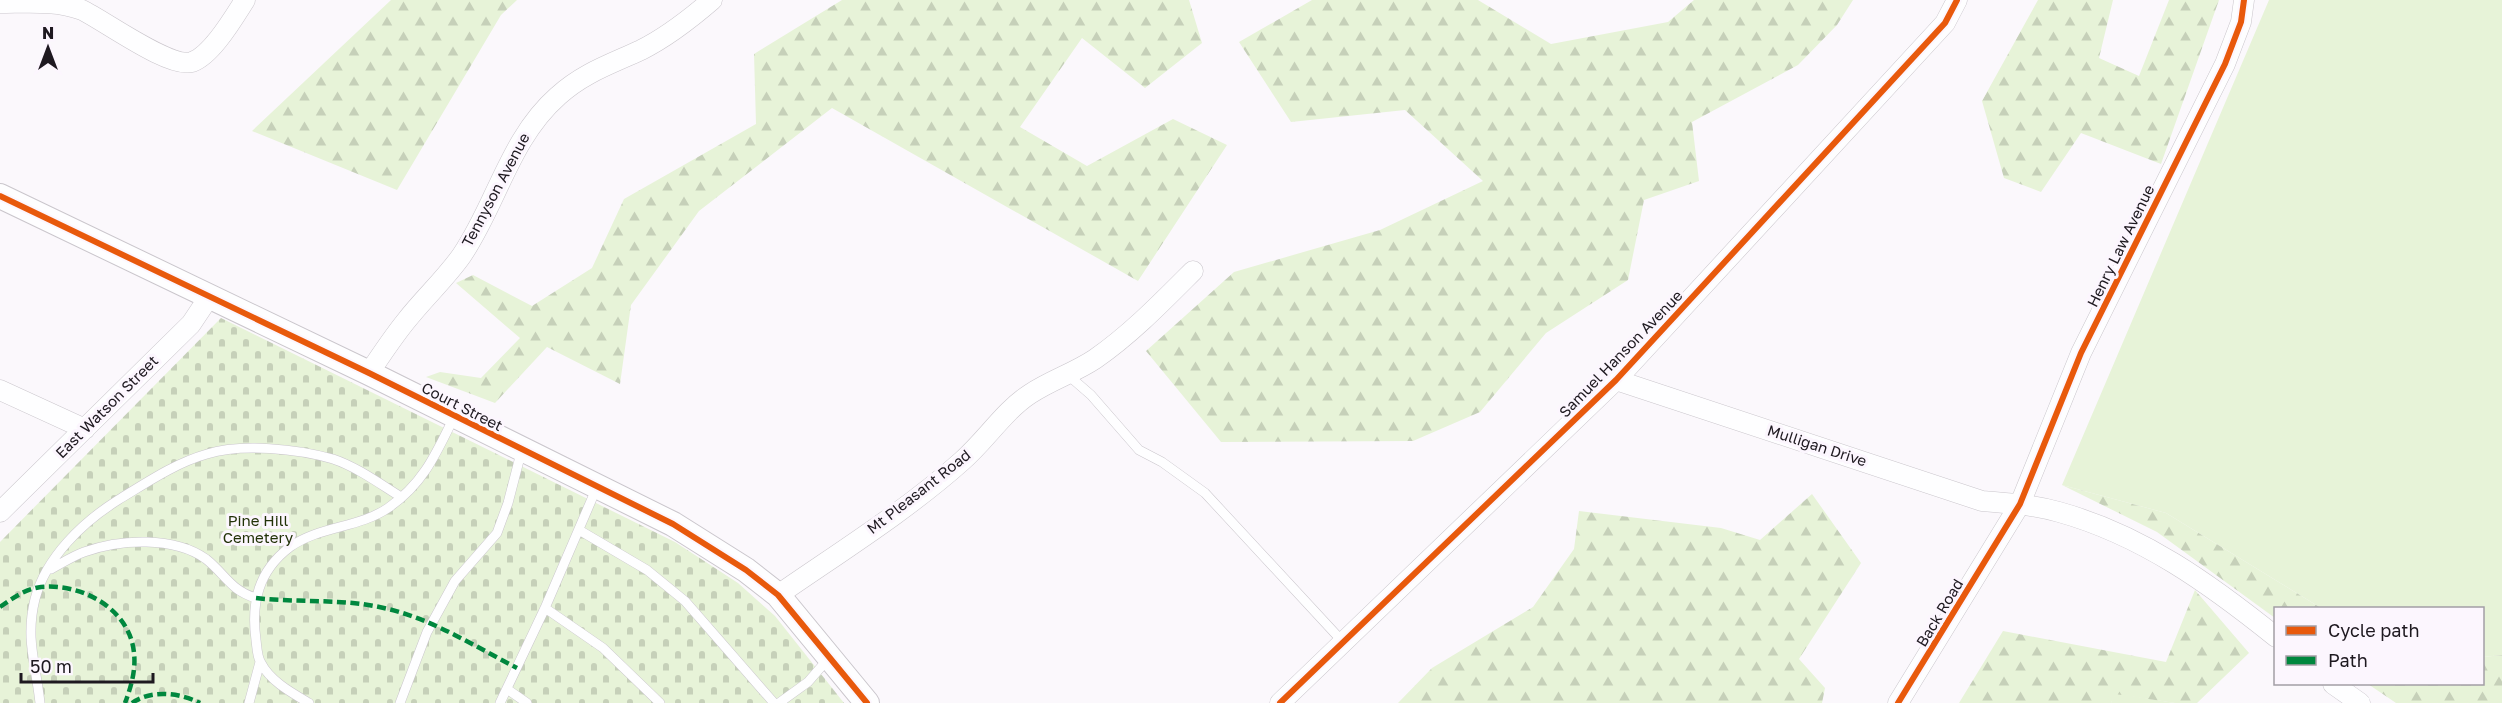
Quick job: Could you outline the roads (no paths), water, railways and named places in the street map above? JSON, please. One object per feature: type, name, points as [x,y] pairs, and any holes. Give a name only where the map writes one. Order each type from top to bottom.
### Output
[{"type":"street","points":[[0,3],[62,2],[80,9],[173,61],[191,62],[206,53],[246,0]]},
{"type":"street","name":"Tennyson Avenue","points":[[369,373],[404,322],[462,255],[512,155],[538,116],[576,81],[665,36],[712,0]]},
{"type":"street","name":"Samuel Hanson Avenue","points":[[1280,703],[1617,380],[1945,23],[1957,0]]},
{"type":"street","name":"Henry Law Avenue","points":[[2020,504],[2081,354],[2225,64],[2241,22],[2244,0]]},
{"type":"street","name":"Court Street","points":[[0,196],[369,373],[673,524],[711,546],[778,595],[867,703]]},
{"type":"street","name":"Mt Pleasant Road","points":[[778,595],[929,488],[963,460],[1010,410],[1030,394],[1068,375],[1113,346],[1193,271]]},
{"type":"street","name":"East Watson Street","points":[[0,512],[191,324],[209,297]]},
{"type":"street","name":"Mulligan Drive","points":[[1617,380],[1982,501],[2020,504]]},
{"type":"street","points":[[0,390],[85,429]]},
{"type":"street","points":[[2020,504],[2098,524],[2140,543],[2177,564],[2274,635]]},
{"type":"street","name":"Back Road","points":[[1898,703],[2020,504]]},
{"type":"street","points":[[2334,685],[2360,703]]},
{"type":"lane","points":[[1068,375],[1091,395],[1139,450],[1162,462],[1205,493],[1343,642]]},
{"type":"lane","points":[[249,703],[260,662],[254,626],[254,605],[260,585],[273,566],[290,547],[316,534],[387,509],[422,477],[454,416]]},
{"type":"lane","points":[[40,703],[29,634],[36,598],[49,570],[73,534],[99,512],[179,464],[207,453],[235,449],[266,449],[334,460],[357,470],[401,497]]},
{"type":"lane","points":[[400,703],[427,633],[455,581],[496,534],[508,503],[522,449]]},
{"type":"lane","points":[[500,703],[545,608],[597,487]]},
{"type":"lane","points":[[579,530],[647,570],[684,601],[774,703]]},
{"type":"lane","points":[[49,570],[84,552],[108,545],[167,544],[188,550],[203,558],[242,594],[256,598]]},
{"type":"lane","points":[[545,608],[603,648],[660,703]]},
{"type":"lane","points":[[779,703],[808,682],[830,657]]},
{"type":"lane","points":[[260,662],[275,680],[309,703]]},
{"type":"lane","points":[[507,689],[527,703]]},
{"type":"park label","name":"Pine Hill Cemetery","points":[[258,530]]}]
